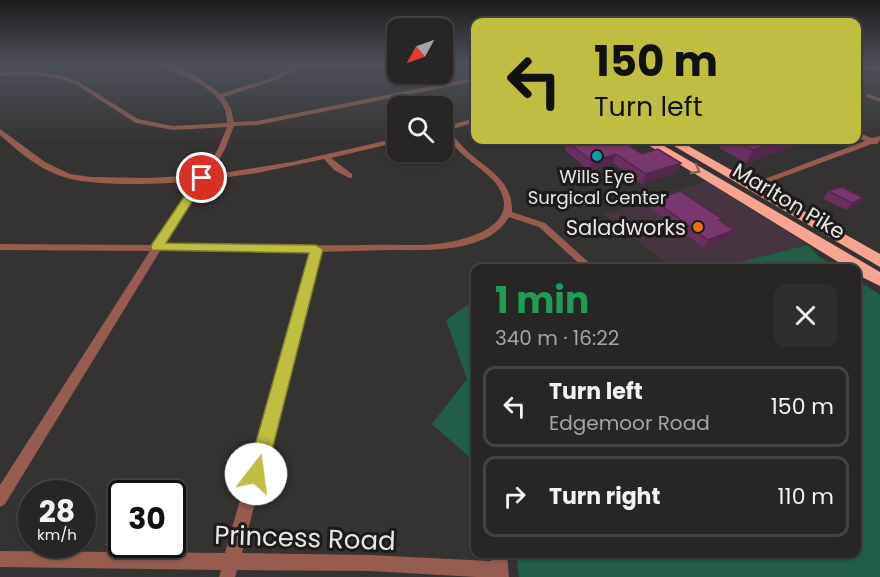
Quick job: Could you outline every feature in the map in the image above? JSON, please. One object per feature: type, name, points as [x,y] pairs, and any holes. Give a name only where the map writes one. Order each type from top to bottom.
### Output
[{"type":"highway","name":"Marlton Pike","points":[[653,144],[853,264]]},
{"type":"highway","name":"Marlton Pike","points":[[677,144],[880,261]]},
{"type":"highway","name":"Marlton Pike","points":[[861,269],[880,280]]},
{"type":"street","points":[[89,91],[136,122],[173,129],[231,125],[302,115],[418,91]]},
{"type":"street","points":[[0,499],[227,139],[231,125],[227,106],[213,91]]},
{"type":"street","points":[[220,96],[236,91]]},
{"type":"street","points":[[868,96],[880,100]]},
{"type":"street","points":[[453,126],[471,121]]},
{"type":"street","points":[[0,131],[55,171],[66,175],[134,181],[202,178],[259,171],[387,143]]},
{"type":"street","points":[[861,136],[878,141]]},
{"type":"street","points":[[0,247],[316,249],[447,246],[482,237],[494,229],[506,213],[507,198],[502,186],[453,140]]},
{"type":"street","points":[[750,186],[878,141]]},
{"type":"street","points":[[326,157],[349,176]]},
{"type":"street","points":[[506,213],[542,225],[586,264]]},
{"type":"street","points":[[230,569],[316,249]]},
{"type":"street","name":"Princess Road","points":[[0,559],[230,569],[370,563],[500,567]]},
{"type":"shaded area","points":[[707,181],[808,245],[731,264],[668,264],[604,214]]},
{"type":"green space","points":[[808,245],[818,256],[831,264],[731,264]]},
{"type":"green space","points":[[861,283],[880,295],[880,577],[519,577],[517,558],[861,558]]},
{"type":"green space","points":[[471,303],[471,458],[432,424],[467,379],[446,320]]},
{"type":"building","points":[[570,144],[626,144],[642,154],[658,149],[681,163],[646,174],[616,154],[592,161]]},
{"type":"building","points":[[741,144],[771,144],[753,150]]},
{"type":"building","points":[[842,187],[863,198],[852,203],[828,191]]},
{"type":"building","points":[[680,191],[722,219],[719,220],[734,230],[708,240],[654,200]]},
{"type":"place","name":"Wills Eye Surgical Center","points":[[597,156]]},
{"type":"place","name":"Saladworks","points":[[698,227]]},
{"type":"route","points":[[202,178],[157,247],[316,249],[256,474]]}]
